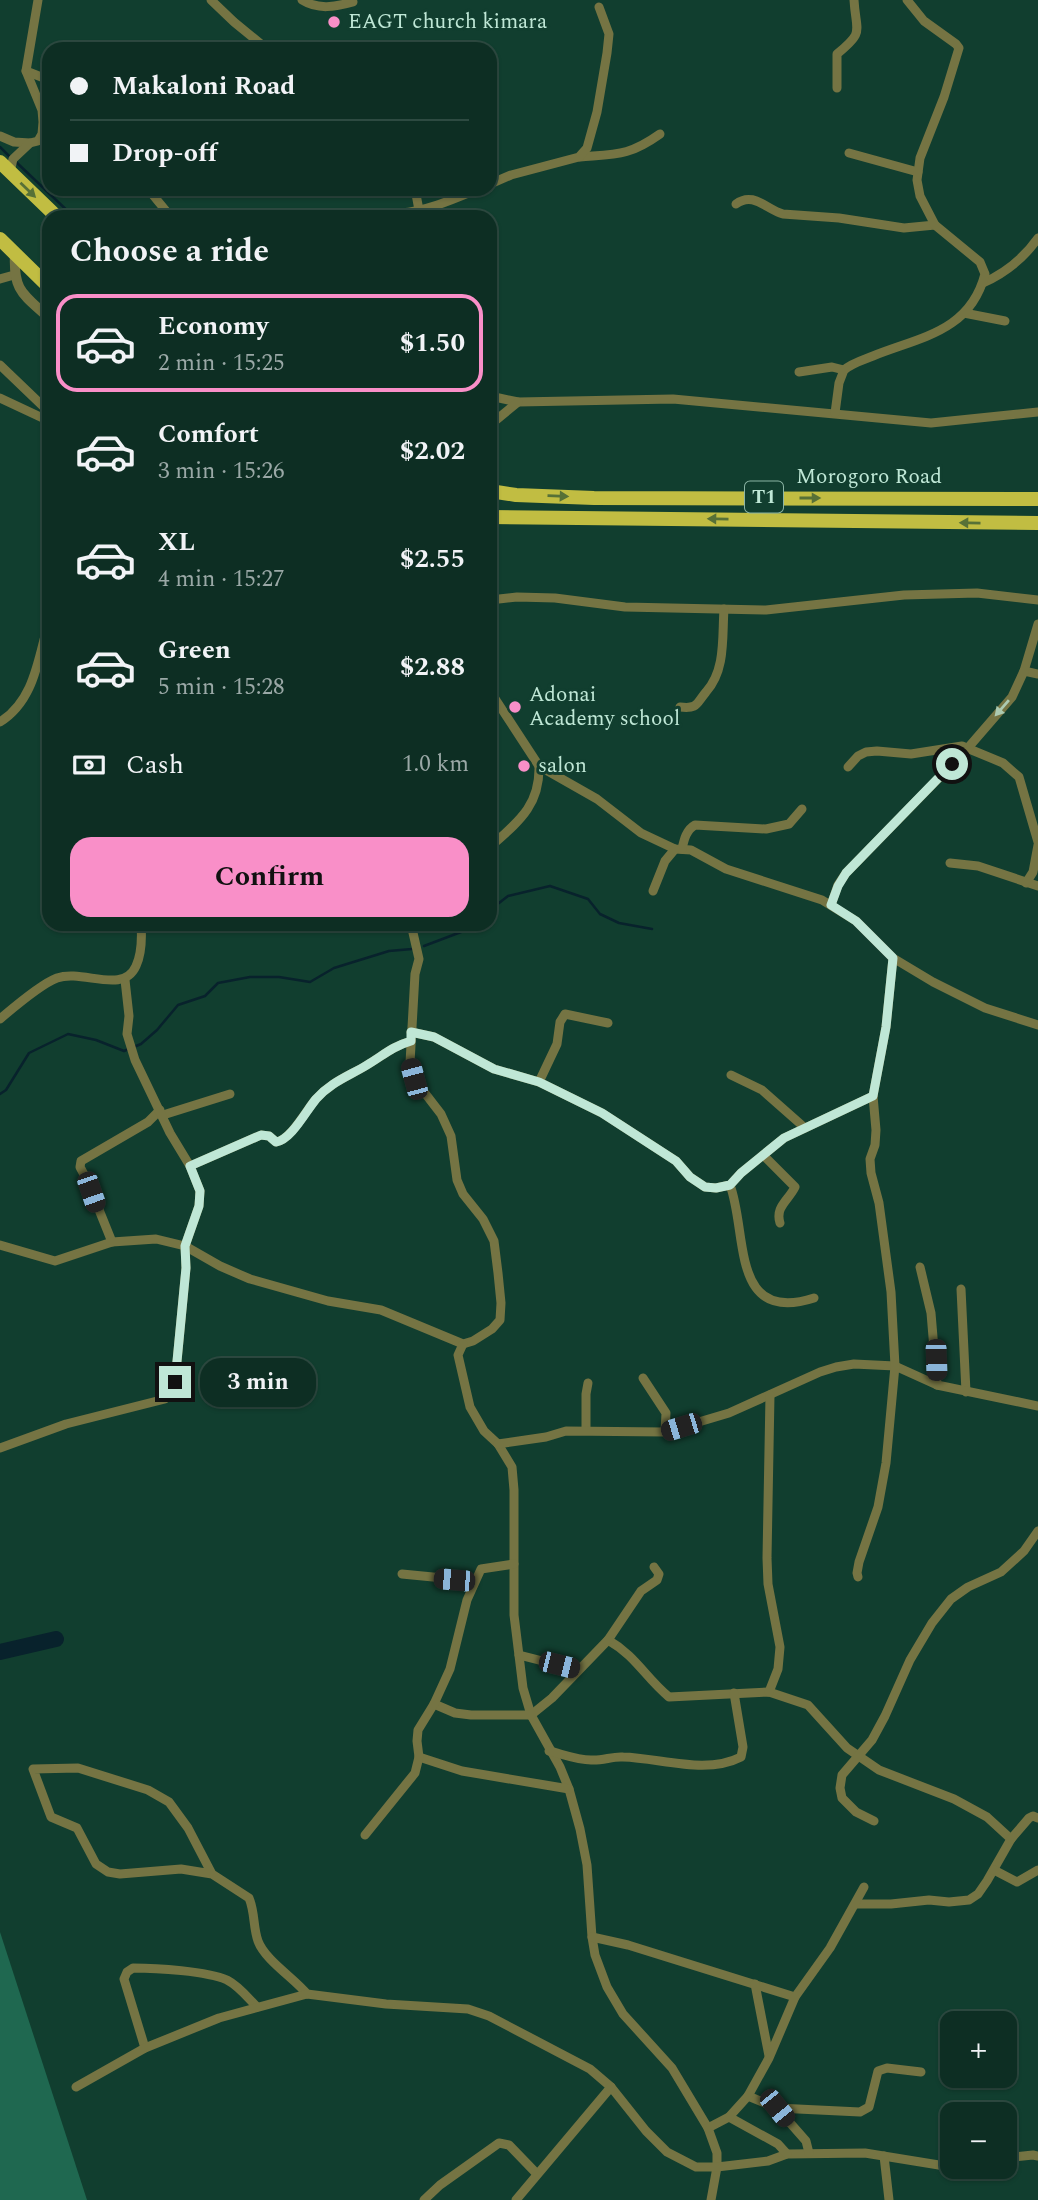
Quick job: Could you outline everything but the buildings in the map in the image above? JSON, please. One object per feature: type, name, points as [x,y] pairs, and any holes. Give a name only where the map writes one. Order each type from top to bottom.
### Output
[{"type":"highway","points":[[5,167],[50,210]]},
{"type":"highway","points":[[0,239],[42,280]]},
{"type":"highway","name":"Morogoro Road","points":[[497,492],[594,498],[1038,499]]},
{"type":"highway","name":"Morogoro Road","points":[[497,517],[1038,523]]},
{"type":"street","points":[[38,0],[26,71],[42,110]]},
{"type":"street","points":[[211,0],[258,42]]},
{"type":"street","points":[[302,0],[314,6],[329,7],[353,2]]},
{"type":"street","points":[[838,88],[837,54],[854,41],[856,35],[854,0]]},
{"type":"street","points":[[799,372],[832,367],[844,370],[881,353],[930,336],[957,321],[970,308],[983,283],[984,270],[980,262],[935,225],[920,197],[920,158],[944,97],[959,48],[924,20],[907,0]]},
{"type":"street","points":[[579,157],[587,148],[597,112],[607,53],[609,34],[599,7]]},
{"type":"street","points":[[26,71],[42,77]]},
{"type":"street","points":[[0,136],[14,142],[30,143],[38,141],[42,134]]},
{"type":"street","points":[[497,181],[579,157],[626,153],[660,134]]},
{"type":"street","points":[[5,167],[30,143]]},
{"type":"street","points":[[849,153],[918,172]]},
{"type":"street","points":[[154,196],[165,210]]},
{"type":"street","points":[[416,196],[419,210],[458,196]]},
{"type":"street","points":[[736,204],[747,198],[783,214],[839,218],[889,227],[935,225]]},
{"type":"street","points":[[983,283],[998,276],[1024,256],[1038,238]]},
{"type":"street","points":[[15,254],[14,275],[17,284],[24,295],[42,312]]},
{"type":"street","points":[[0,279],[14,275]]},
{"type":"street","points":[[964,313],[1005,321]]},
{"type":"street","points":[[0,365],[42,405]]},
{"type":"street","points":[[835,413],[839,383],[844,370]]},
{"type":"street","points":[[497,398],[518,402],[673,399],[931,423],[1038,412]]},
{"type":"street","points":[[1,401],[42,418]]},
{"type":"street","points":[[497,419],[518,402]]},
{"type":"street","points":[[497,599],[555,598],[625,607],[766,610],[886,596],[977,593],[1038,600]]},
{"type":"street","points":[[680,707],[691,708],[699,703],[717,678],[724,609]]},
{"type":"street","points":[[831,905],[846,873],[967,748],[1012,696],[1024,671],[1038,624]]},
{"type":"street","points":[[0,722],[12,714],[27,695],[42,645]]},
{"type":"street","points":[[1024,671],[1038,674]]},
{"type":"street","points":[[497,702],[539,766],[597,799],[641,833],[675,848],[691,850],[710,863],[726,869],[822,900],[856,921],[893,958],[933,982],[985,1008],[1038,1025]]},
{"type":"street","points":[[848,767],[866,752],[911,754],[954,746],[962,746],[1008,766],[1019,777],[1038,843],[1033,872],[1026,883]]},
{"type":"street","points":[[497,840],[528,809],[536,796],[539,766]]},
{"type":"street","points":[[653,891],[664,861],[695,825],[766,829],[789,824],[802,808]]},
{"type":"street","points":[[950,863],[978,866],[1038,886]]},
{"type":"street","points":[[0,1019],[55,979],[70,975],[125,980],[132,975],[139,960],[142,931]]},
{"type":"street","points":[[0,1245],[55,1261],[111,1242],[156,1239],[185,1246],[250,1279],[328,1301],[381,1310],[463,1344],[492,1329],[500,1320],[501,1303],[494,1241],[483,1219],[460,1187],[451,1136],[440,1114],[414,1079],[410,1063],[415,974],[419,959],[413,931]]},
{"type":"street","points":[[858,1577],[859,1562],[878,1507],[886,1464],[895,1366],[891,1292],[879,1203],[870,1173],[876,1130],[873,1096],[886,1027],[893,958]]},
{"type":"street","points":[[0,1448],[65,1424],[165,1399],[175,1382],[186,1268],[185,1246],[199,1206],[200,1191],[190,1166],[170,1133],[135,1060],[127,1034],[129,1016],[125,980]]},
{"type":"street","points":[[539,1082],[557,1044],[560,1022],[565,1014],[608,1023]]},
{"type":"street","points":[[190,1166],[261,1135],[269,1136],[276,1142],[285,1140],[318,1097],[331,1085],[411,1037],[434,1037],[494,1069],[539,1082],[602,1113],[676,1161],[690,1177],[705,1187],[730,1185],[784,1138],[873,1096]]},
{"type":"street","points":[[731,1075],[762,1090],[805,1128]]},
{"type":"street","points":[[111,1242],[80,1167],[81,1161],[162,1113],[230,1094]]},
{"type":"street","points":[[763,1155],[794,1188],[779,1209],[780,1223]]},
{"type":"street","points":[[730,1185],[750,1277],[763,1298],[792,1302],[814,1298]]},
{"type":"street","points":[[920,1267],[931,1313],[936,1385]]},
{"type":"street","points":[[961,1289],[966,1392]]},
{"type":"street","points":[[463,1344],[458,1355],[470,1407],[484,1431],[498,1444],[512,1467],[514,1615],[523,1688],[531,1715],[569,1789],[587,1865],[595,1955],[607,1987],[623,2014],[672,2068],[708,2128],[717,2153],[711,2200]]},
{"type":"street","points":[[498,1444],[546,1437],[566,1431],[665,1432],[729,1413],[836,1367],[865,1364],[895,1366],[936,1385],[1038,1406]]},
{"type":"street","points":[[643,1378],[666,1413],[665,1432]]},
{"type":"street","points":[[586,1430],[586,1394],[589,1383]]},
{"type":"street","points":[[769,1395],[768,1571],[780,1647],[778,1669],[769,1692]]},
{"type":"street","points":[[874,1821],[856,1812],[842,1798],[842,1775],[879,1728],[910,1660],[932,1623],[951,1599],[968,1587],[1001,1573],[1014,1562],[1038,1531]]},
{"type":"street","points":[[365,1835],[415,1773],[419,1757],[418,1730],[450,1669],[474,1581],[481,1569],[514,1564]]},
{"type":"street","points":[[434,1704],[455,1713],[471,1715],[531,1715],[552,1698],[608,1640],[641,1591],[657,1580],[659,1574],[654,1567]]},
{"type":"street","points":[[402,1574],[474,1581]]},
{"type":"street","points":[[608,1640],[623,1648],[636,1660],[668,1697],[769,1692],[808,1705],[847,1748],[879,1770],[954,1799],[987,1817],[1011,1839]]},
{"type":"street","points":[[519,1656],[578,1670]]},
{"type":"street","points":[[549,1751],[590,1760],[623,1756],[711,1765],[732,1761],[741,1757],[743,1747],[734,1693]]},
{"type":"street","points":[[419,1757],[462,1771],[569,1789]]},
{"type":"street","points":[[212,1874],[188,1828],[169,1802],[148,1790],[78,1768],[33,1769],[51,1816],[77,1828],[96,1864],[108,1872],[120,1874],[181,1869],[212,1874],[249,1898],[259,1944],[276,1965],[307,1994]]},
{"type":"street","points":[[856,1904],[969,1900],[978,1894],[995,1870],[1011,1839],[1029,1818],[1038,1818]]},
{"type":"street","points":[[995,1870],[1017,1882],[1038,1870]]},
{"type":"street","points":[[708,2128],[729,2117],[748,2096],[769,2058],[795,1997],[830,1948],[864,1887]]},
{"type":"street","points":[[592,1937],[628,1945],[795,1997]]},
{"type":"street","points":[[145,2048],[124,1979],[127,1972],[133,1968],[201,1973],[230,1981],[257,2007]]},
{"type":"street","points":[[755,1984],[769,2058]]},
{"type":"street","points":[[76,2087],[145,2048],[219,2018],[307,1994],[386,2004],[468,2009],[489,2016],[590,2069],[611,2087],[646,2131],[667,2152],[696,2167],[768,2161],[787,2154],[809,2153],[865,2153],[940,2165]]},
{"type":"street","points":[[748,2096],[777,2108],[860,2112],[869,2107],[878,2071],[887,2068],[921,2072]]},
{"type":"street","points":[[516,2200],[611,2087]]},
{"type":"street","points":[[777,2108],[806,2141],[809,2153]]},
{"type":"street","points":[[729,2117],[778,2144],[787,2154]]},
{"type":"street","points":[[424,2200],[440,2185],[499,2143],[509,2145],[537,2174]]},
{"type":"street","points":[[884,2155],[889,2200]]},
{"type":"street","points":[[1017,2157],[1038,2156]]},
{"type":"green space","points":[[0,1932],[87,2200],[0,2200]]},
{"type":"waterway","points":[[0,147],[10,157]]},
{"type":"waterway","points":[[15,161],[42,187]]},
{"type":"waterway","points":[[52,196],[67,210]]},
{"type":"waterway","points":[[497,905],[508,896],[550,886],[588,899],[600,914],[619,923],[652,929]]},
{"type":"waterway","points":[[424,946],[462,931]]},
{"type":"waterway","points":[[0,1094],[6,1090],[29,1053],[68,1034],[96,1040],[124,1051],[141,1044],[178,1005],[205,996],[218,983],[250,977],[279,977],[310,982],[334,968],[389,951],[412,949]]},
{"type":"waterway","points":[[0,1652],[56,1639]]},
{"type":"place","name":"EAGT church kimara","points":[[334,22]]},
{"type":"place","name":"Adonai Academy school","points":[[515,707]]},
{"type":"place","name":"salon","points":[[524,766]]},
{"type":"route","points":[[175,1382],[186,1268],[185,1246],[199,1206],[200,1191],[190,1166],[261,1135],[269,1136],[279,1143],[285,1140],[318,1097],[331,1085],[380,1058],[394,1046],[411,1041],[411,1032],[434,1037],[494,1069],[539,1082],[602,1113],[676,1161],[690,1177],[705,1187],[730,1185],[784,1138],[873,1096],[886,1027],[893,958],[856,921],[831,905],[846,873],[952,764]]}]
